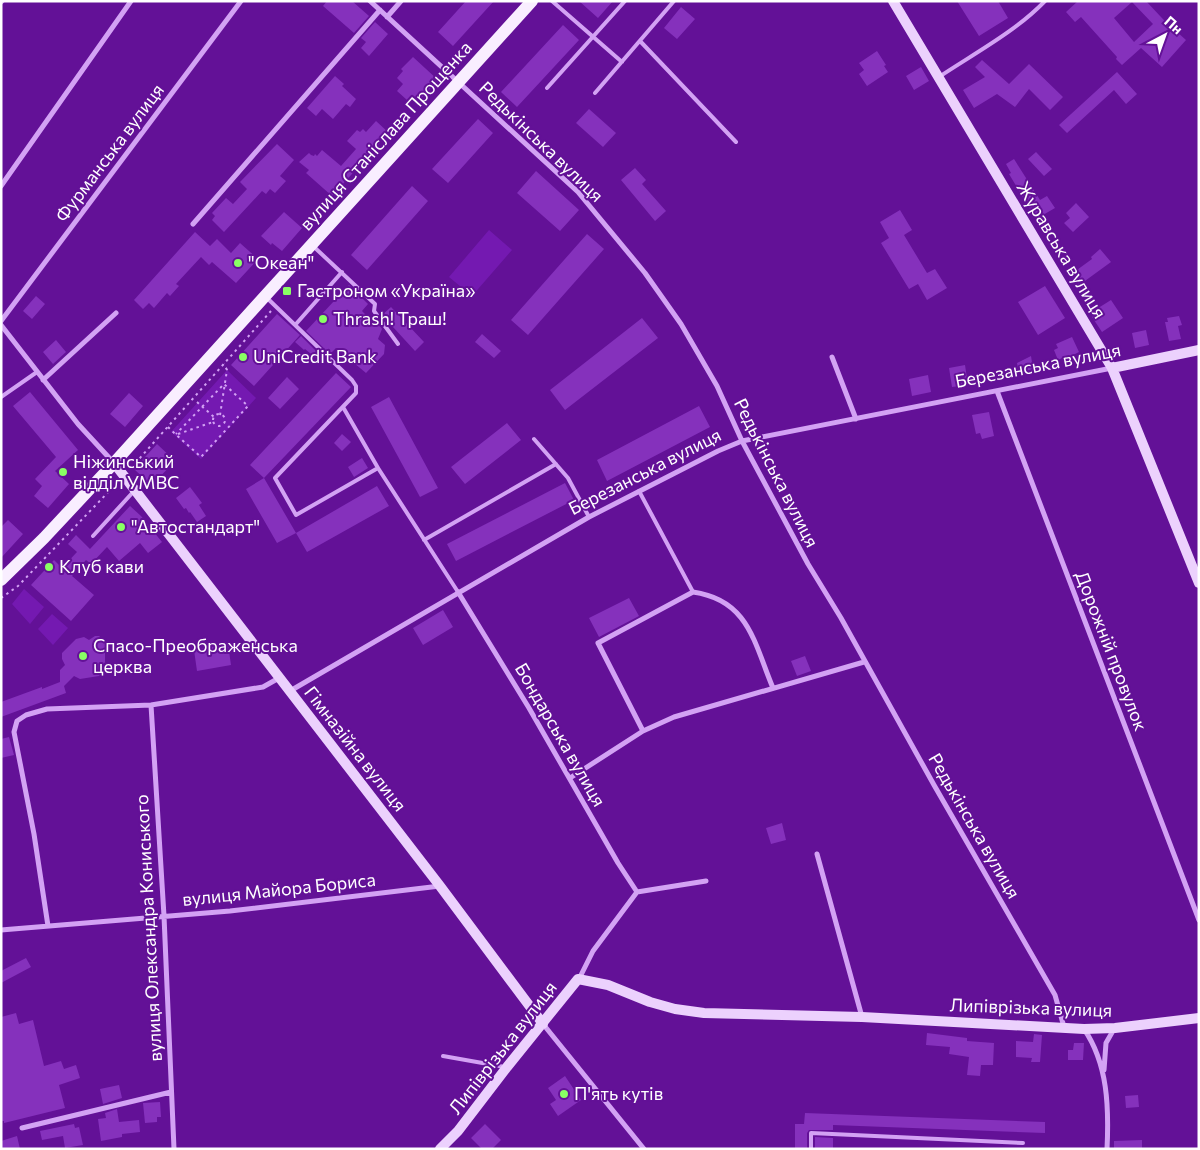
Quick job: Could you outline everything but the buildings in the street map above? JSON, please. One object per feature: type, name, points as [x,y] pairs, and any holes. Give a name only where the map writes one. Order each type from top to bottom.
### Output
[{"type":"main road","name":"вулиця Станіслава Прощенка","points":[[1,580],[44,538],[114,463],[532,1]]},
{"type":"street","points":[[1,186],[131,1]]},
{"type":"street","name":"Фурманська вулиця","points":[[1,323],[241,1]]},
{"type":"street","name":"Редькінська вулиця","points":[[370,1],[578,192],[645,273],[681,324],[717,386],[742,441],[808,564],[1055,995],[1064,1028]]},
{"type":"street","points":[[387,17],[401,1]]},
{"type":"street","name":"Журавська вулиця","points":[[893,1],[1112,368],[1199,583]]},
{"type":"street","points":[[192,224],[380,10]]},
{"type":"street","points":[[44,380],[116,313]]},
{"type":"street","name":"Гімназійна вулиця","points":[[1,323],[78,424],[114,463],[440,886],[543,1024],[644,1149]]},
{"type":"street","name":"Березанська вулиця","points":[[290,691],[589,517],[718,451],[742,441],[1199,350]]},
{"type":"street","points":[[832,357],[856,419]]},
{"type":"street","name":"Дорожній провулок","points":[[997,391],[1199,920]]},
{"type":"street","name":"Бондарська вулиця","points":[[458,592],[530,708],[636,892]]},
{"type":"street","points":[[643,731],[598,643],[693,592],[725,602],[738,612],[746,623],[773,688]]},
{"type":"street","points":[[570,778],[643,731],[674,717],[864,662]]},
{"type":"street","points":[[48,926],[34,834],[14,732],[18,721],[26,715],[47,709],[151,705],[263,686],[280,678]]},
{"type":"street","name":"вулиця Олександра Кониського","points":[[151,705],[164,916],[174,1149]]},
{"type":"street","points":[[817,854],[862,1016]]},
{"type":"street","points":[[578,979],[593,951],[636,892],[706,881]]},
{"type":"street","name":"вулиця Майора Бориса","points":[[1,930],[230,910],[440,886]]},
{"type":"street","name":"Липіврізька вулиця","points":[[440,1149],[458,1132],[507,1067],[578,979],[608,985],[650,1002],[704,1013],[862,1016],[1064,1028],[1114,1028],[1199,1018]]},
{"type":"street","points":[[1084,1028],[1097,1053],[1104,1076]]},
{"type":"street","points":[[1107,1149],[1108,1115],[1104,1076],[1106,1043],[1114,1028]]},
{"type":"street","points":[[22,1128],[171,1092]]},
{"type":"lane","points":[[552,1],[622,62]]},
{"type":"lane","points":[[547,88],[625,1]]},
{"type":"lane","points":[[595,93],[674,1]]},
{"type":"lane","points":[[939,77],[1010,32],[1029,18],[1045,1]]},
{"type":"lane","points":[[640,41],[736,142]]},
{"type":"lane","points":[[312,245],[375,304],[374,311],[398,344]]},
{"type":"lane","points":[[296,324],[342,272]]},
{"type":"lane","points":[[266,297],[296,324],[356,386],[356,393],[275,478],[296,515],[378,468]]},
{"type":"lane","points":[[1,397],[37,372]]},
{"type":"lane","points":[[343,407],[378,468],[458,592]]},
{"type":"lane","points":[[534,439],[568,478],[589,517]]},
{"type":"lane","points":[[424,540],[556,464]]},
{"type":"lane","points":[[93,536],[134,490]]},
{"type":"lane","points":[[639,491],[693,592]]},
{"type":"lane","points":[[443,1056],[507,1067]]},
{"type":"lane","points":[[811,1149],[811,1133],[1023,1143]]},
{"type":"path","points":[[1,598],[18,586],[123,476],[275,306]]},
{"type":"path","points":[[220,414],[227,370],[224,364]]},
{"type":"path","points":[[176,434],[224,384]]},
{"type":"path","points":[[168,427],[201,457],[248,406],[224,384]]},
{"type":"path","points":[[198,402],[214,417]]},
{"type":"path","points":[[214,417],[220,414]]},
{"type":"path","points":[[213,422],[218,426],[224,423],[224,418],[220,414]]},
{"type":"path","points":[[213,422],[214,417]]},
{"type":"path","points":[[176,434],[213,422]]},
{"type":"shaded area","points":[[489,230],[512,250],[472,296],[449,277]]},
{"type":"shaded area","points":[[227,370],[256,398],[201,459],[171,432]]},
{"type":"shaded area","points":[[24,589],[44,607],[30,624],[12,604]]},
{"type":"shaded area","points":[[52,614],[68,628],[53,645],[38,629]]},
{"type":"place","name":"\"Океан\"","points":[[238,263]]},
{"type":"place","name":"Гастроном «Україна»","points":[[287,291]]},
{"type":"place","name":"Thrash! Траш!","points":[[323,319]]},
{"type":"place","name":"UniCredit Bank","points":[[243,357]]},
{"type":"place","name":"Ніжинський відділ УМВС","points":[[63,472]]},
{"type":"place","name":"\"Автостандарт\"","points":[[121,527]]},
{"type":"place","name":"Клуб кави","points":[[49,567]]},
{"type":"place","name":"Спасо-Преображенська церква","points":[[83,656]]},
{"type":"place","name":"П'ять кутів","points":[[564,1094]]}]
